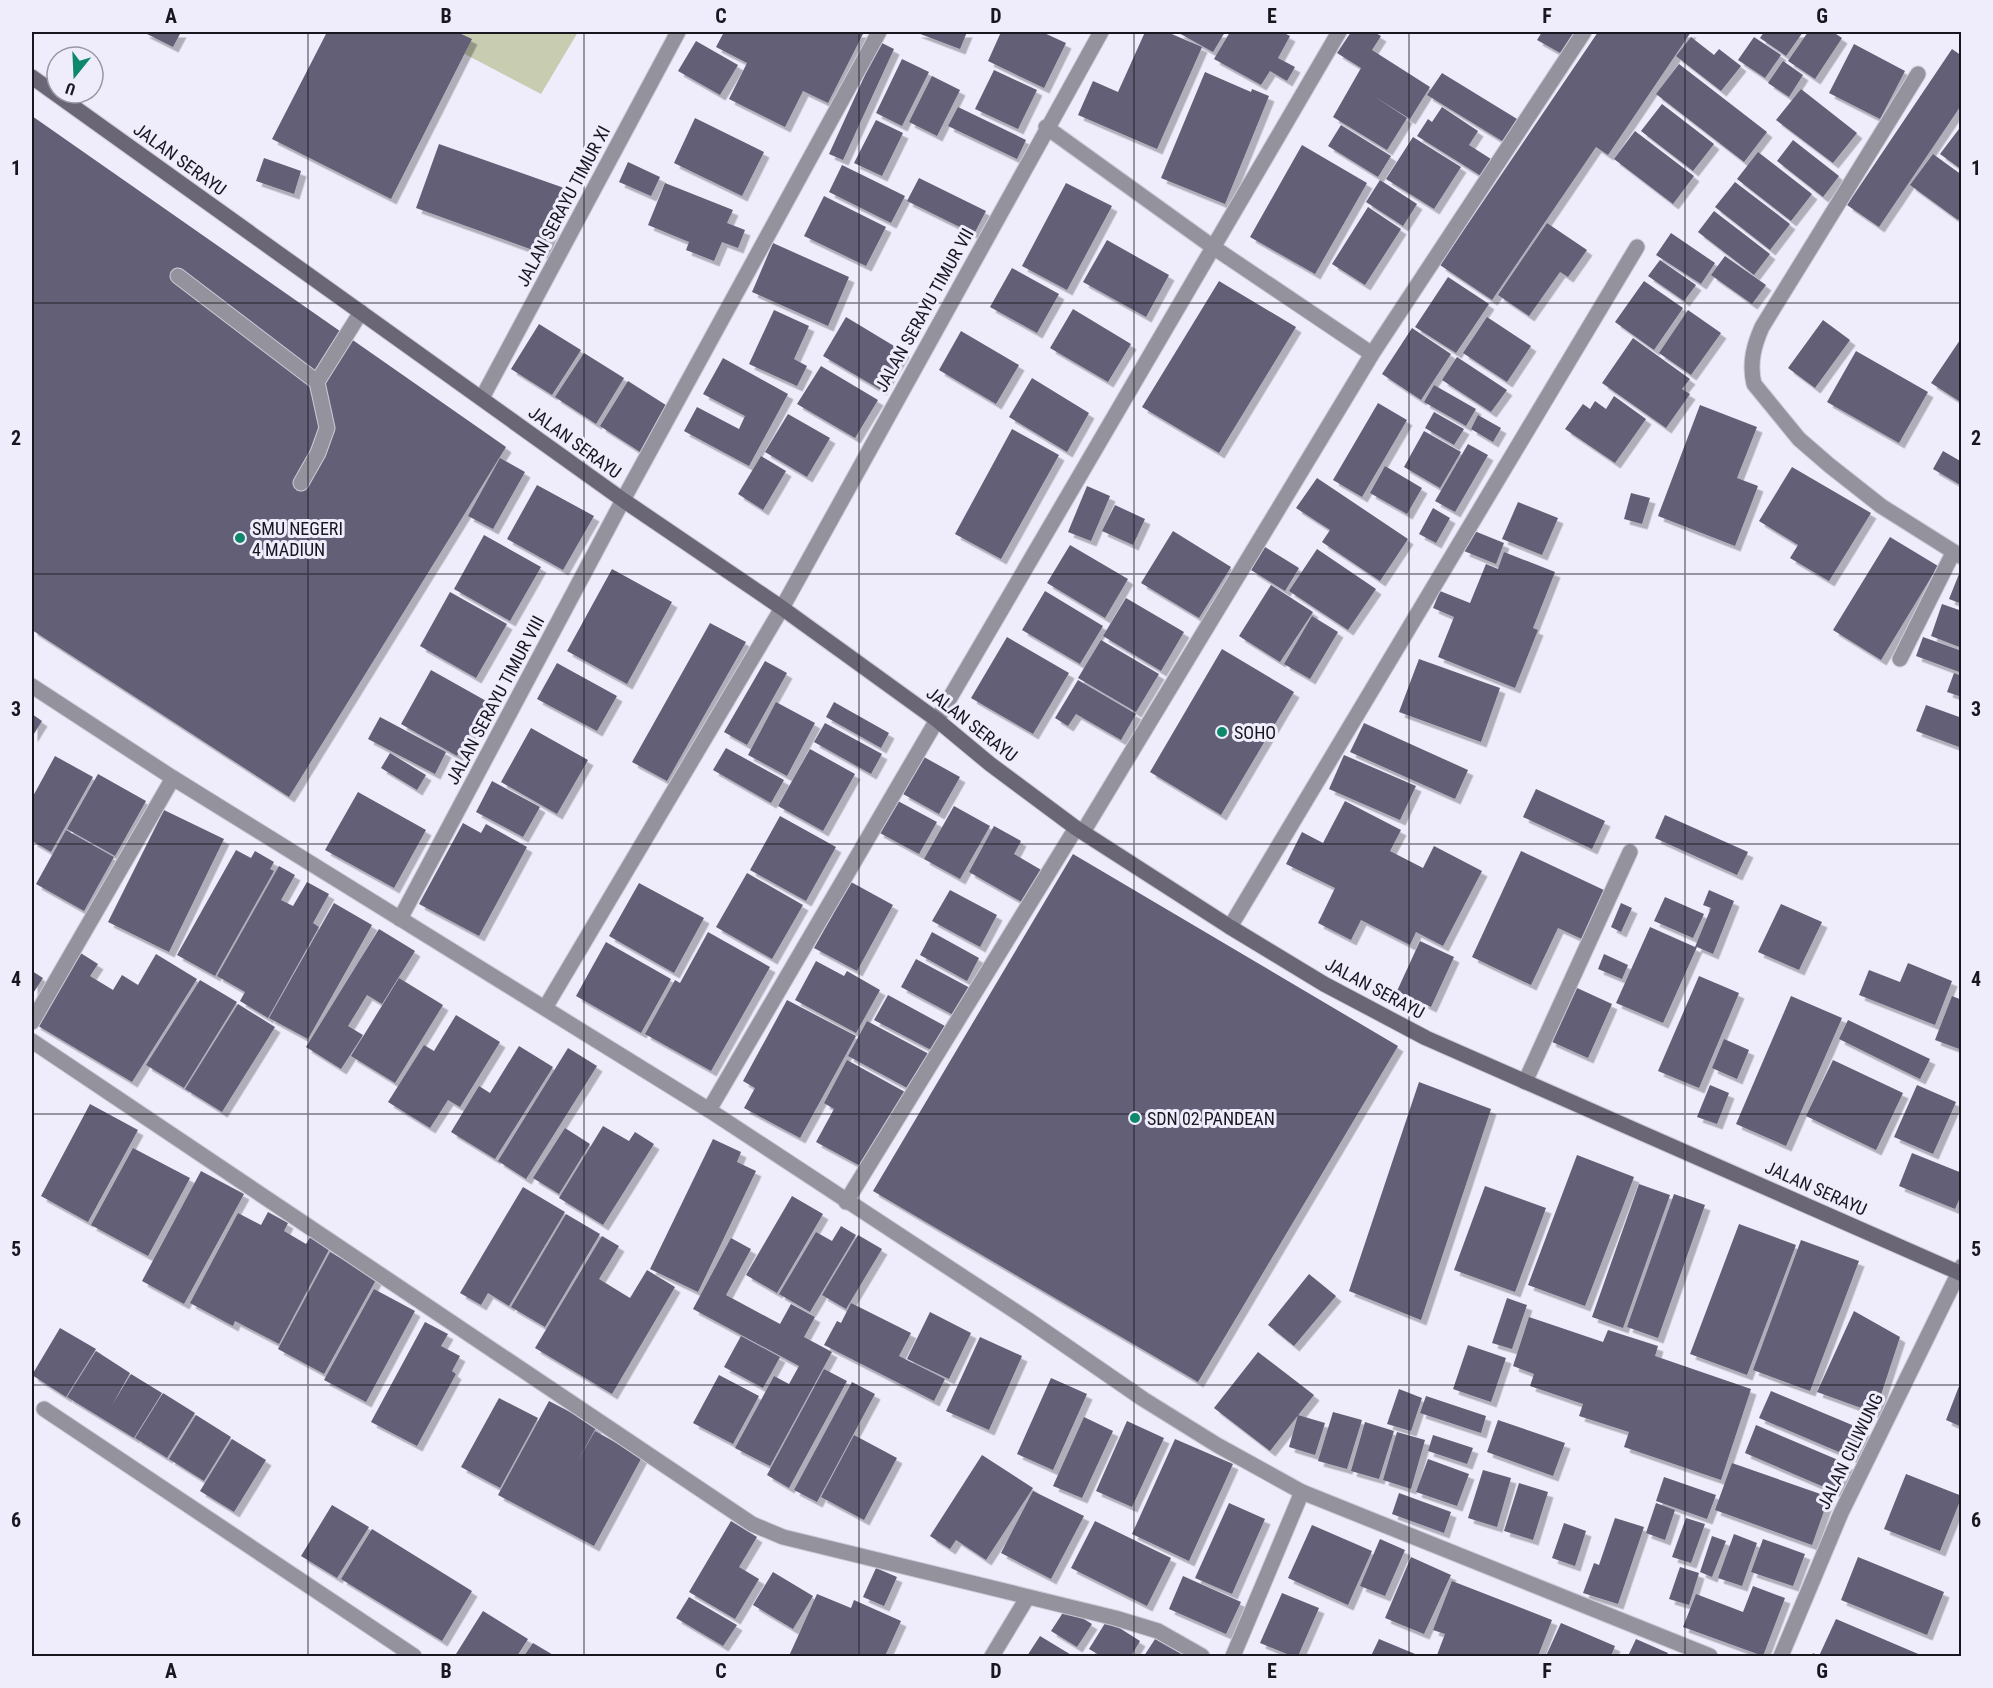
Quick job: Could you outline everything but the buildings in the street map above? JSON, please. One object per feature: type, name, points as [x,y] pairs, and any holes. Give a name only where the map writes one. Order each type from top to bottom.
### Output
[{"type":"main road","name":"JALAN SERAYU","points":[[32,77],[623,500],[782,608],[937,720],[990,764],[1080,830],[1230,927],[1334,989],[1426,1038],[1961,1271]]},
{"type":"street","name":"JALAN SERAYU TIMUR XI","points":[[482,398],[678,32]]},
{"type":"street","name":"JALAN SERAYU TIMUR VIII","points":[[400,919],[623,500],[879,32]]},
{"type":"street","name":"JALAN SERAYU TIMUR VII","points":[[545,1008],[782,608],[1101,32]]},
{"type":"street","points":[[709,1110],[1338,32]]},
{"type":"street","points":[[846,1202],[1080,830],[1372,354],[1584,32]]},
{"type":"street","points":[[1900,659],[1957,555],[1881,506],[1799,439],[1754,384],[1752,374],[1753,350],[1762,327],[1918,74]]},
{"type":"street","points":[[1047,127],[1213,247],[1372,354]]},
{"type":"street","points":[[1230,927],[1637,247]]},
{"type":"street","points":[[178,276],[317,382],[327,428],[318,453],[301,483]]},
{"type":"street","points":[[317,382],[361,312]]},
{"type":"street","points":[[32,686],[172,778],[709,1110],[1027,1319],[1143,1399],[1217,1445],[1302,1491],[1710,1656]]},
{"type":"street","points":[[32,1022],[172,778]]},
{"type":"street","points":[[1525,1082],[1630,852]]},
{"type":"street","points":[[32,1041],[752,1524],[783,1538],[1114,1618],[1158,1631],[1202,1656]]},
{"type":"street","name":"JALAN CILIWUNG","points":[[1781,1656],[1841,1513],[1961,1271]]},
{"type":"street","points":[[44,1409],[414,1656]]},
{"type":"street","points":[[1233,1656],[1302,1491]]},
{"type":"street","points":[[992,1656],[1027,1598]]},
{"type":"green space","points":[[423,32],[578,32],[541,94]]},
{"type":"place","name":"SMU NEGERI 4 MADIUN","points":[[240,538]]},
{"type":"place","name":"SOHO","points":[[1222,732]]},
{"type":"place","name":"SDN 02 PANDEAN","points":[[1135,1118]]}]
